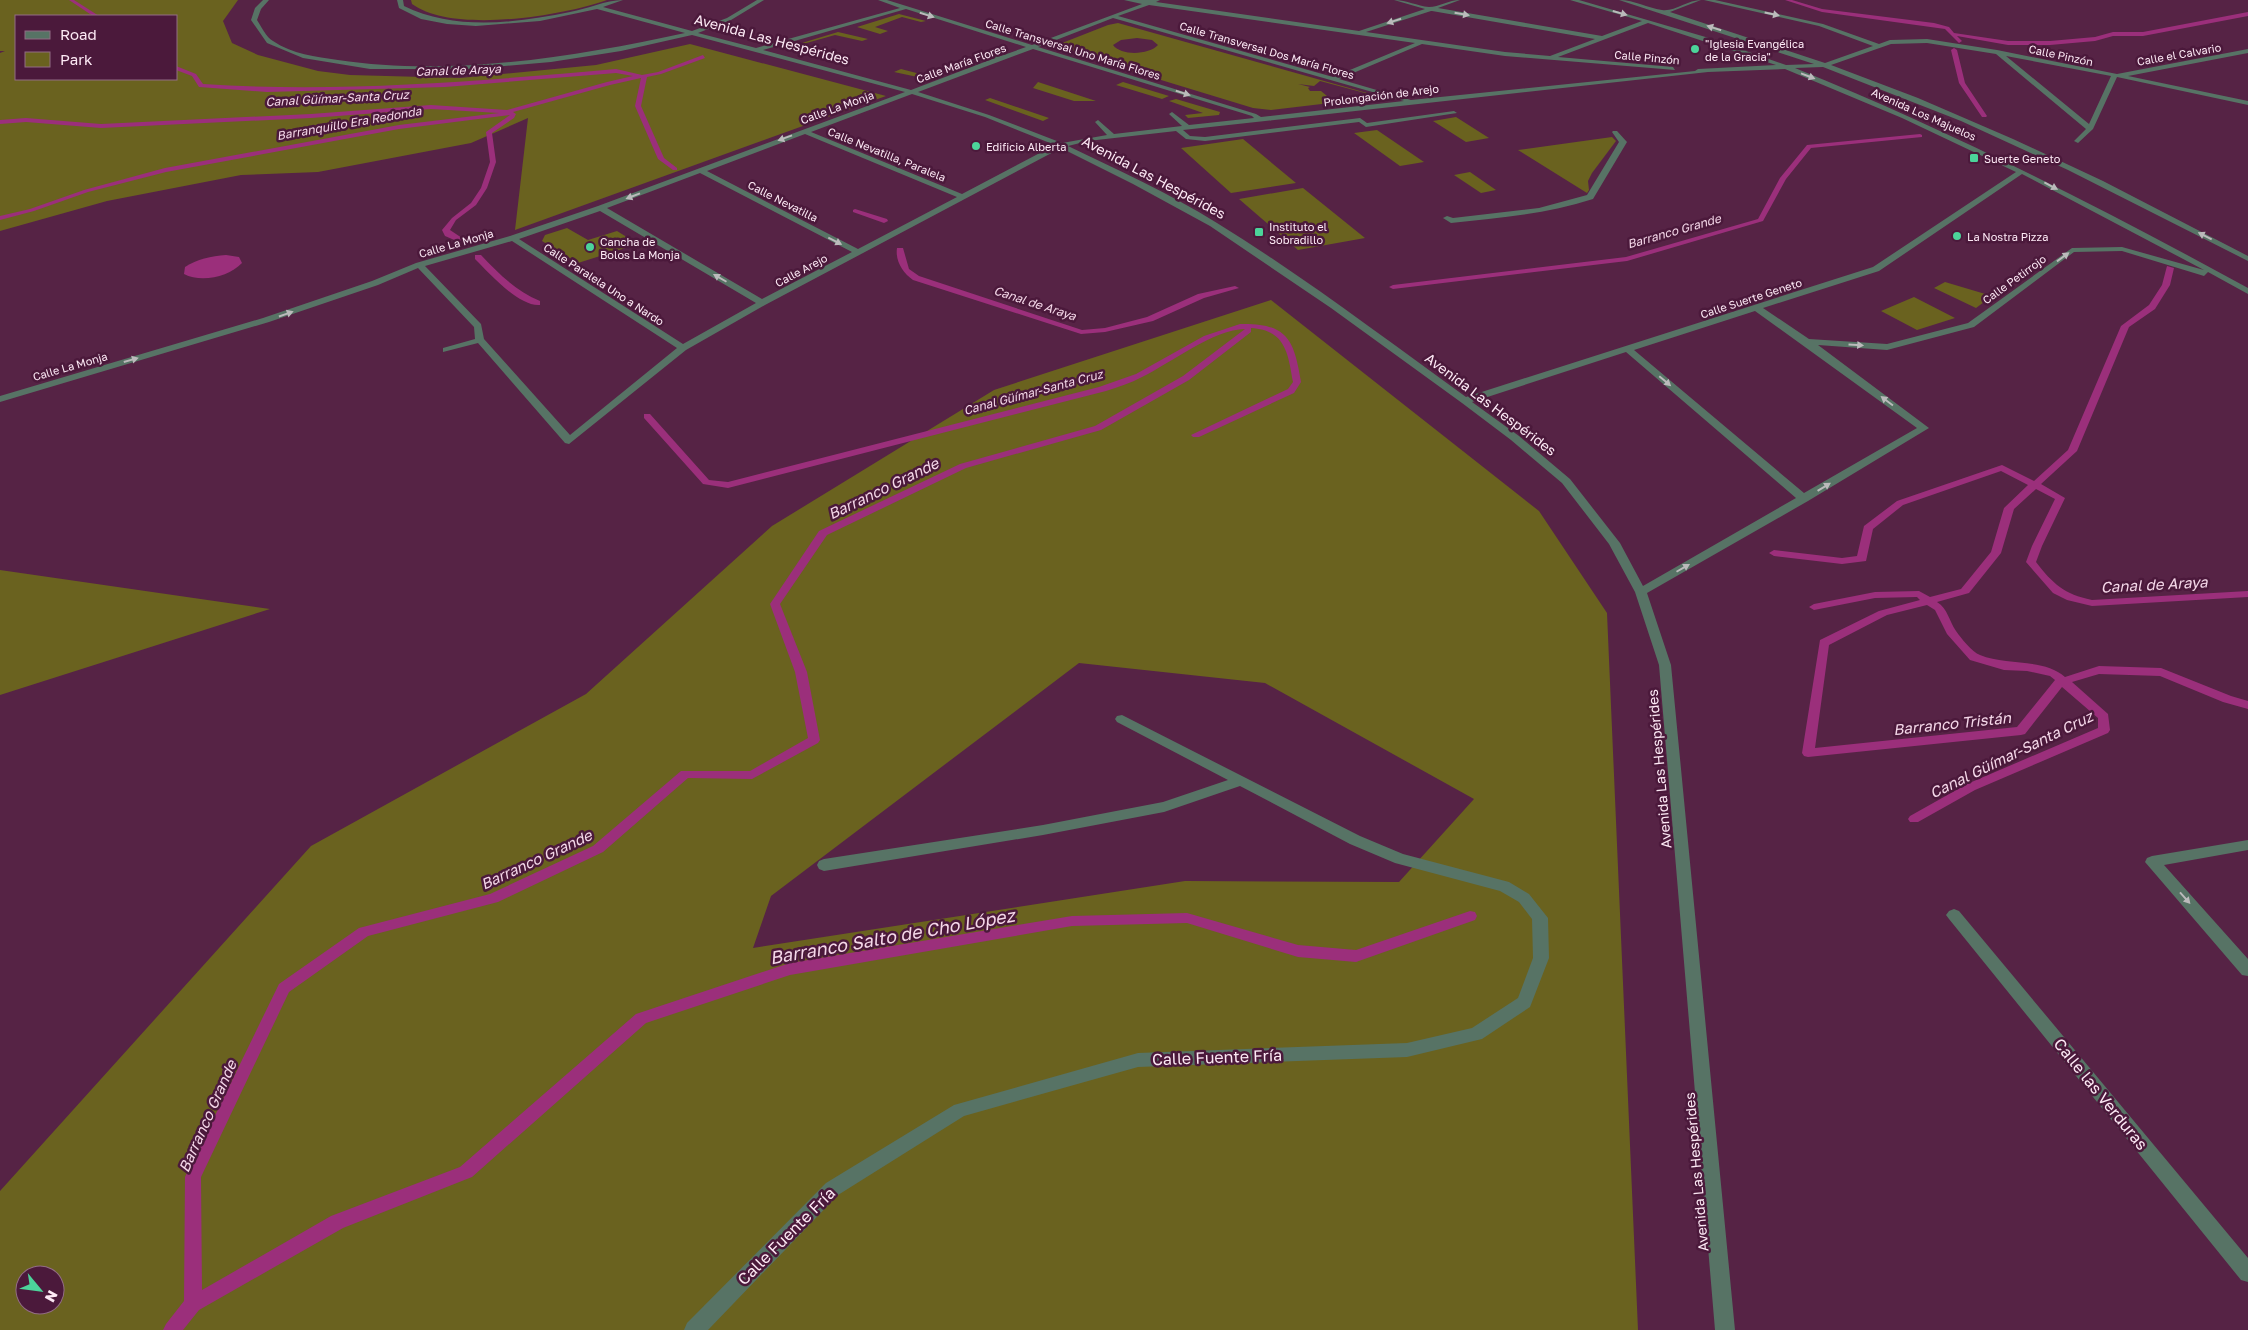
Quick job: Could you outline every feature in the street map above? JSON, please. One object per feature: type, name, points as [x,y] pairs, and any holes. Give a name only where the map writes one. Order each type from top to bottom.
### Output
[{"type":"street","points":[[266,0],[258,8],[254,20],[269,42],[305,57],[370,67],[471,67],[551,60],[621,49],[692,33],[729,19],[761,0]]},
{"type":"street","points":[[400,0],[400,6],[423,18],[483,23],[560,17],[599,8],[620,0]]},
{"type":"street","name":"Calle Transversal Uno María Flores","points":[[880,0],[1254,115],[1259,119]]},
{"type":"street","name":"Calle Pinzón","points":[[1128,0],[1154,1],[1422,42],[1550,58],[1705,72],[1826,65],[1890,42],[1917,40],[1997,52],[2207,93],[2248,103]]},
{"type":"street","points":[[1397,0],[1432,9],[1601,38]]},
{"type":"street","points":[[1360,32],[1457,0]]},
{"type":"street","name":"Avenida Los Majuelos","points":[[1573,0],[1648,21],[1783,66],[1920,123],[2022,171],[2248,291]]},
{"type":"street","name":"Avenida Los Majuelos","points":[[1622,0],[1666,12],[1826,65],[1890,89],[2014,141],[2248,258]]},
{"type":"street","points":[[1666,12],[1698,0]]},
{"type":"street","points":[[1707,0],[1821,25],[1879,46]]},
{"type":"street","name":"Calle María Flores","points":[[913,92],[1154,1]]},
{"type":"street","name":"Avenida Las Hespérides","points":[[599,8],[913,92],[987,116],[1061,146],[1136,182],[1213,224],[1334,306],[1515,438],[1566,481],[1614,543],[1641,592],[1665,665],[1725,1330]]},
{"type":"street","points":[[756,50],[905,8]]},
{"type":"street","name":"Calle Transversal Dos María Flores","points":[[1114,17],[1414,102]]},
{"type":"street","points":[[1550,58],[1648,21]]},
{"type":"street","points":[[1333,79],[1422,42]]},
{"type":"street","name":"Calle el Calvario","points":[[2114,76],[2248,51]]},
{"type":"street","points":[[981,52],[1003,58]]},
{"type":"street","points":[[1997,52],[2090,129]]},
{"type":"street","name":"Prolongación de Arejo","points":[[1061,146],[1112,136],[1259,119],[1705,72]]},
{"type":"street","points":[[2078,140],[2090,129],[2114,76]]},
{"type":"street","name":"Calle La Monja","points":[[0,399],[266,320],[375,284],[419,265],[513,238],[601,208],[803,131],[913,92]]},
{"type":"street","points":[[1178,129],[1188,138],[1205,139],[1360,120],[1366,125],[1454,112]]},
{"type":"street","points":[[1172,114],[1188,128]]},
{"type":"street","points":[[1098,122],[1112,136]]},
{"type":"street","name":"Calle Nevatilla, Paralela","points":[[803,131],[963,197]]},
{"type":"street","points":[[1447,218],[1451,221],[1552,207],[1573,204],[1590,198],[1601,176],[1623,142],[1615,132]]},
{"type":"street","name":"Calle Arejo","points":[[480,340],[569,441],[683,348],[762,303],[1061,146]]},
{"type":"street","name":"Calle Nevatilla","points":[[699,170],[858,252]]},
{"type":"street","name":"Calle Suerte Geneto","points":[[1465,401],[1876,269],[2022,171]]},
{"type":"street","points":[[601,208],[762,303]]},
{"type":"street","name":"Calle Paralela Uno a Nardo","points":[[513,238],[683,348]]},
{"type":"street","name":"Calle Petirrojo","points":[[1807,342],[1888,347],[1971,325],[2072,250],[2122,249],[2231,281]]},
{"type":"street","points":[[419,265],[478,326],[480,340],[446,350]]},
{"type":"street","points":[[2231,281],[2248,279]]},
{"type":"street","points":[[1641,592],[1924,428],[1807,342],[1757,308]]},
{"type":"street","points":[[1628,350],[1804,499]]},
{"type":"street","name":"Calle Fuente Fría","points":[[694,1330],[832,1189],[960,1110],[1138,1060],[1407,1050],[1476,1034],[1524,1002],[1541,958],[1540,918],[1524,898],[1504,886],[1400,859],[1355,840],[1122,719]]},
{"type":"street","points":[[824,865],[1043,830],[1164,807],[1241,781]]},
{"type":"street","points":[[2248,844],[2152,862],[2248,970]]},
{"type":"street","name":"Calle las Verduras","points":[[1954,915],[2248,1273]]},
{"type":"green space","points":[[0,0],[238,0],[223,21],[232,43],[258,55],[318,71],[350,75],[460,78],[596,65],[690,44],[886,96],[515,230],[528,118],[471,143],[318,172],[241,175],[107,201],[0,231],[0,53],[5,51],[0,51]]},
{"type":"green space","points":[[411,0],[607,0],[563,12],[508,19],[480,20],[453,18],[430,13],[412,4]]},
{"type":"green space","points":[[899,14],[926,21],[921,22],[902,17],[875,27],[888,31],[880,34],[857,27]]},
{"type":"green space","points":[[1118,23],[1367,93],[1364,99],[1271,110],[1253,108],[1056,48],[1057,45],[1108,25]],"holes":[[[1137,38],[1152,40],[1158,45],[1148,51],[1135,53],[1122,51],[1113,45],[1121,40]],[[1320,81],[1365,93],[1365,94],[1361,98],[1333,101],[1321,91],[1310,91],[1308,88],[1310,87],[1298,84],[1314,86]]]},
{"type":"green space","points":[[838,32],[868,39],[862,41],[835,35],[803,44],[831,51],[823,54],[792,46]]},
{"type":"green space","points":[[958,63],[963,65],[927,79],[894,72],[901,69],[928,76]]},
{"type":"green space","points":[[1038,82],[1096,101],[1074,101],[1033,88]]},
{"type":"green space","points":[[1123,82],[1169,96],[1162,99],[1116,85]]},
{"type":"green space","points":[[990,98],[1049,118],[1043,121],[985,100]]},
{"type":"green space","points":[[1176,99],[1220,112],[1219,115],[1188,118],[1185,115],[1203,113],[1169,101]]},
{"type":"green space","points":[[1456,117],[1489,138],[1466,142],[1433,121]]},
{"type":"green space","points":[[1377,130],[1424,162],[1400,166],[1354,133]]},
{"type":"green space","points":[[1612,137],[1616,141],[1592,173],[1588,181],[1589,190],[1587,193],[1518,150]]},
{"type":"green space","points":[[1243,139],[1296,183],[1231,193],[1181,148]]},
{"type":"green space","points":[[1470,172],[1496,190],[1481,193],[1454,175]]},
{"type":"green space","points":[[1303,188],[1365,238],[1298,250],[1239,199]]},
{"type":"green space","name":"Cancha de Bolos La Monja","points":[[567,228],[588,240],[617,231],[638,244],[578,263],[542,241],[545,235]]},
{"type":"green space","points":[[1945,282],[1992,296],[1976,308],[1934,288]]},
{"type":"green space","points":[[1914,297],[1955,318],[1917,330],[1881,311]]},
{"type":"green space","points":[[1271,300],[1539,511],[1607,613],[1638,1330],[0,1330],[0,1191],[311,846],[586,694],[772,526],[994,390]],"holes":[[[1079,663],[1265,683],[1474,799],[1399,882],[1185,881],[753,948],[771,896]]]},
{"type":"green space","points":[[0,570],[270,609],[0,695]]},
{"type":"shaded area","points":[[226,255],[239,257],[242,263],[230,272],[214,277],[198,278],[184,274],[185,267],[194,262]]},
{"type":"waterway","name":"Canal de Araya","points":[[71,0],[94,15]]},
{"type":"waterway","name":"Barranco Grande","points":[[1787,0],[1822,10],[1947,28],[1959,41]]},
{"type":"waterway","points":[[1955,34],[2008,43],[2050,43],[2095,39],[2113,34],[2143,34],[2248,14]]},
{"type":"waterway","name":"Barranco Grande","points":[[1954,50],[1962,83],[1984,116]]},
{"type":"waterway","name":"Barranquillo Era Redonda","points":[[642,76],[659,73],[703,57]]},
{"type":"waterway","name":"Canal de Araya","points":[[178,69],[194,75],[201,86],[267,90],[445,85],[616,71],[642,76]]},
{"type":"waterway","name":"Barranquillo Era Redonda","points":[[507,112],[609,83],[642,76]]},
{"type":"waterway","name":"Canal de Araya","points":[[642,76],[644,77],[638,106],[661,159],[675,169]]},
{"type":"waterway","name":"Canal Güímar-Santa Cruz","points":[[0,122],[26,120],[101,126],[311,116],[431,107],[507,112]]},
{"type":"waterway","name":"Barranquillo Era Redonda","points":[[0,218],[32,210],[86,191],[165,170],[399,127],[507,112]]},
{"type":"waterway","name":"Canal Güímar-Santa Cruz","points":[[459,240],[448,234],[446,230],[454,219],[474,204],[484,188],[493,162],[489,132],[512,117],[513,114],[507,112]]},
{"type":"waterway","name":"Barranco Grande","points":[[1393,287],[1627,259],[1761,220],[1783,178],[1809,146],[1920,136]]},
{"type":"waterway","name":"Canal de Araya","points":[[855,211],[884,221]]},
{"type":"waterway","name":"Canal de Araya","points":[[900,250],[906,269],[916,278],[1081,332],[1105,330],[1150,319],[1201,296],[1235,288]]},
{"type":"waterway","name":"Canal Güímar-Santa Cruz","points":[[478,257],[512,289],[537,303]]},
{"type":"waterway","name":"Barranco Salto de Cho López","points":[[2035,485],[2072,451],[2125,326],[2152,307],[2166,285],[2170,268]]},
{"type":"waterway","name":"Canal Güímar-Santa Cruz","points":[[647,416],[706,482],[728,485],[1102,389],[1139,376],[1189,347],[1224,330],[1240,326],[1254,326],[1276,332],[1288,344],[1294,361],[1297,382],[1291,391],[1196,435]]},
{"type":"waterway","name":"Barranco Grande","points":[[193,1304],[193,1177],[284,988],[364,932],[493,898],[598,849],[685,774],[752,775],[814,740],[801,672],[775,604],[823,533],[963,466],[1098,428],[1186,378],[1248,330]]},
{"type":"waterway","name":"Canal de Araya","points":[[1774,553],[1842,561],[1862,559],[1868,528],[1900,503],[2002,468],[2035,485]]},
{"type":"waterway","name":"Barranco Salto de Cho López","points":[[1929,601],[1965,591],[1996,553],[2009,508],[2035,485]]},
{"type":"waterway","name":"Canal de Araya","points":[[2035,485],[2060,498],[2031,562],[2044,579],[2063,595],[2092,603],[2248,594]]},
{"type":"waterway","name":"Canal Güímar-Santa Cruz","points":[[1814,607],[1875,595],[1919,594],[1929,601]]},
{"type":"waterway","name":"Canal Güímar-Santa Cruz","points":[[1929,601],[1939,608],[1951,632],[1974,657],[2004,666],[2027,667],[2054,673],[2063,681]]},
{"type":"waterway","name":"Barranco Tristán","points":[[1929,601],[1883,613],[1824,643],[1808,753],[2021,731],[2060,682],[2063,681]]},
{"type":"waterway","name":"Barranco Tristán","points":[[2063,681],[2099,670],[2161,672],[2227,699],[2248,705]]},
{"type":"waterway","name":"Canal Güímar-Santa Cruz","points":[[1914,819],[1971,787],[2104,730],[2104,717],[2063,681]]},
{"type":"waterway","name":"Barranco Salto de Cho López","points":[[193,1304],[337,1222],[466,1172],[641,1018],[790,969],[1072,921],[1187,918],[1298,951],[1356,956],[1470,916]]},
{"type":"waterway","name":"Barranco Grande","points":[[172,1330],[193,1304]]},
{"type":"place","name":"\"Iglesia Evangélica de la Gracia\"","points":[[1695,49]]},
{"type":"place","name":"Edificio Alberta","points":[[976,146]]},
{"type":"place","name":"Suerte Geneto","points":[[1974,158]]},
{"type":"place","name":"Instituto el Sobradillo","points":[[1259,232]]},
{"type":"place","name":"La Nostra Pizza","points":[[1957,236]]},
{"type":"place","name":"Cancha de Bolos La Monja","points":[[590,247]]}]
